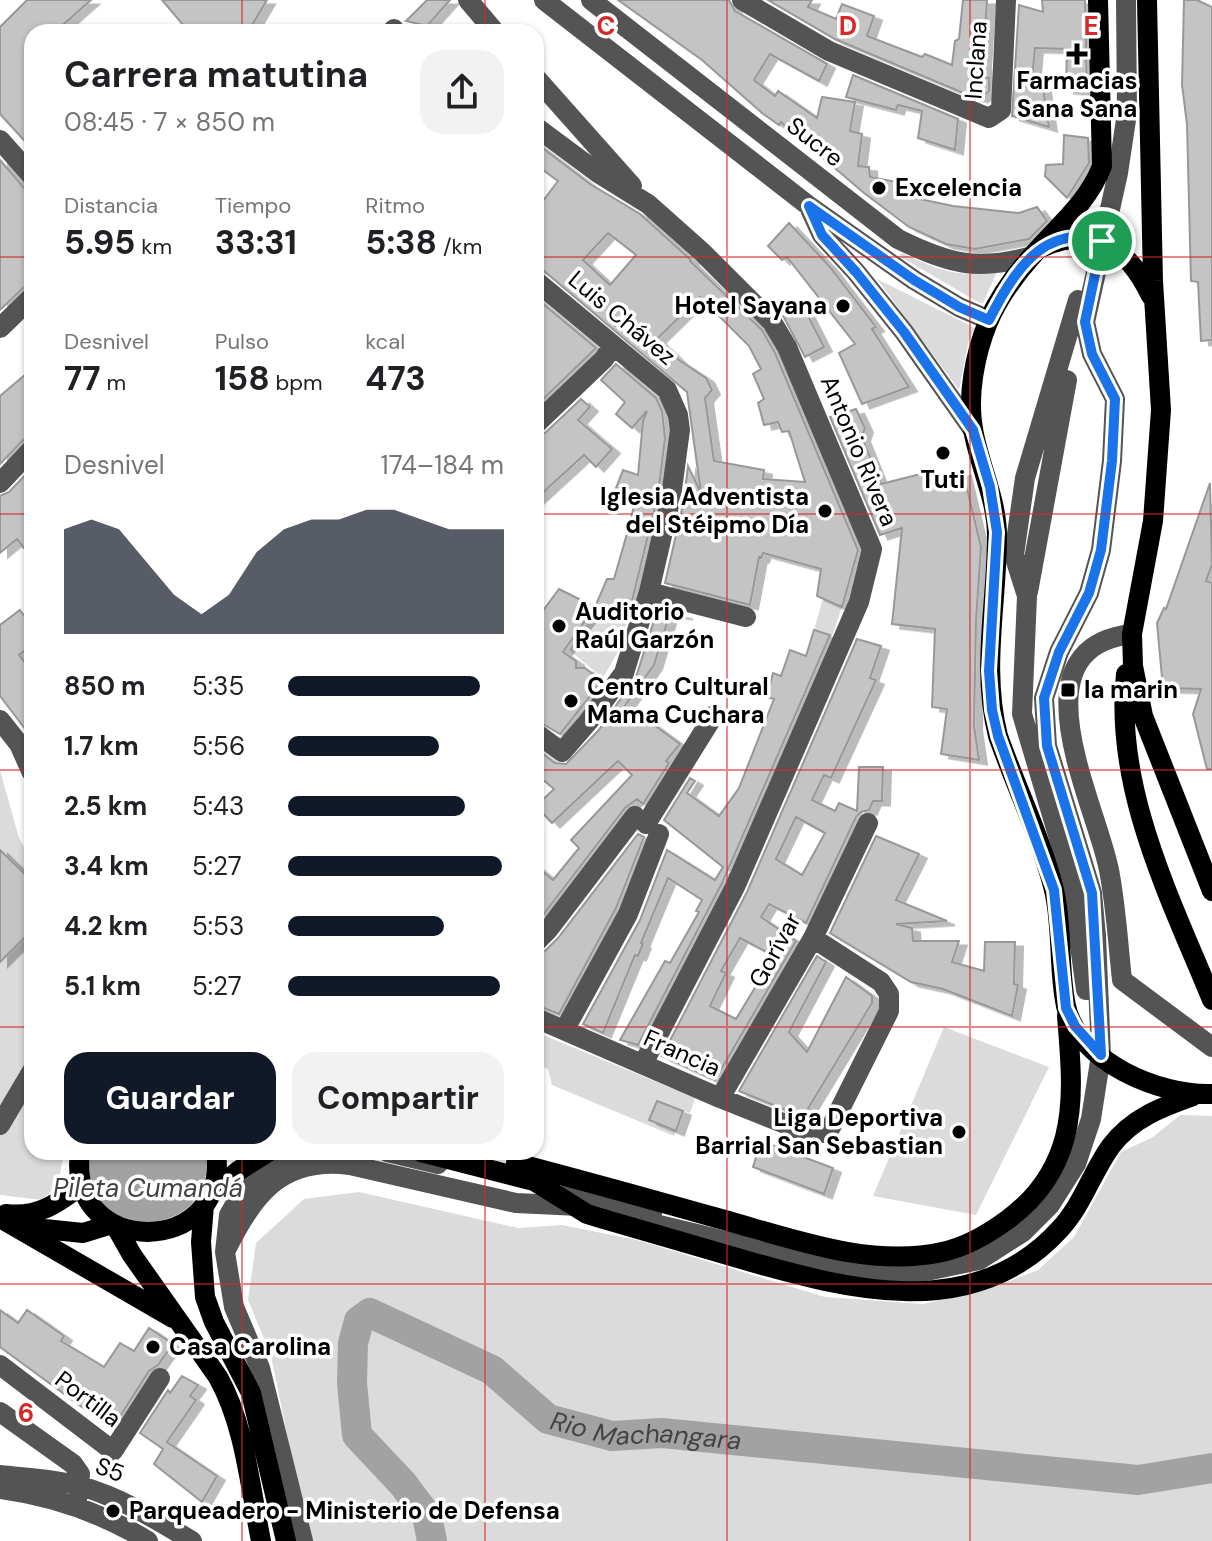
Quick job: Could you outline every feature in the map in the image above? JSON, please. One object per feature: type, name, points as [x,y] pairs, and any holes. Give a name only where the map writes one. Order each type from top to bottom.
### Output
[{"type":"main road","points":[[502,1160],[830,1248],[895,1256],[943,1252],[984,1236],[1034,1197],[1050,1175],[1065,1136],[1071,1091],[1066,1008],[1054,890],[998,736],[992,710],[989,652],[997,532],[990,487],[973,430],[971,396],[989,320],[1015,277],[1095,185],[1102,166],[1098,0]]},
{"type":"main road","points":[[1147,0],[1154,304],[1161,410],[1153,521],[1132,634],[1124,693],[1125,720],[1138,805],[1158,868],[1212,1000]]},
{"type":"main road","points":[[1037,251],[1064,239],[1097,240],[1113,247],[1130,263],[1154,304]]},
{"type":"main road","points":[[1132,634],[1135,684],[1143,716],[1212,891]]},
{"type":"main road","points":[[1066,1008],[1075,1026],[1096,1050],[1121,1071],[1147,1084],[1174,1092],[1204,1094]]},
{"type":"main road","points":[[452,1160],[526,1179],[600,1218],[835,1285],[900,1291],[961,1286],[1002,1274],[1037,1251],[1078,1206],[1105,1155],[1127,1129],[1149,1114],[1204,1094]]},
{"type":"main road","points":[[79,1160],[82,1185],[92,1205],[113,1224],[222,1384],[240,1440],[259,1541]]},
{"type":"main road","points":[[216,1160],[217,1173],[208,1199],[201,1242],[205,1297],[214,1322],[251,1393],[286,1541]]},
{"type":"main road","points":[[3,1218],[37,1229],[83,1233],[113,1224],[142,1233],[163,1232],[189,1220],[238,1171],[255,1160]]},
{"type":"main road","points":[[3,1218],[44,1211],[82,1185]]},
{"type":"main road","points":[[3,1218],[178,1322]]},
{"type":"street","points":[[544,0],[809,206],[914,280],[959,307],[989,320]]},
{"type":"street","name":"Sucre","points":[[591,0],[898,239],[937,258],[957,263],[999,262],[1037,251]]},
{"type":"street","name":"Inclana","points":[[742,0],[829,51],[989,118],[1001,110],[1006,0]]},
{"type":"street","points":[[225,1252],[254,1199],[272,1183],[296,1170],[322,1164],[350,1165],[516,1203],[572,1204],[871,1273],[917,1273],[979,1260],[1023,1232],[1050,1205],[1076,1164],[1091,1119],[1096,1050],[1092,893],[1047,746],[1044,698],[1059,652],[1089,593],[1101,550],[1112,461],[1115,399],[1092,354],[1085,322],[1115,111],[1113,0]]},
{"type":"street","points":[[422,1160],[831,1258],[880,1264],[930,1263],[964,1255],[996,1239],[1026,1217],[1046,1197],[1060,1175],[1070,1150],[1096,1050],[1071,879],[1022,714],[1027,596],[1014,555],[1023,490],[1118,173],[1127,113],[1126,0]]},
{"type":"street","points":[[473,3],[489,24]]},
{"type":"street","name":"Antonio Rivera","points":[[544,87],[648,204],[702,252],[772,322],[787,347],[872,549],[859,602],[738,880],[643,1064]]},
{"type":"street","name":"Antonio Rivera","points":[[544,133],[598,173],[648,204]]},
{"type":"street","points":[[0,140],[24,167]]},
{"type":"street","points":[[809,206],[822,235],[904,332],[973,430]]},
{"type":"street","name":"Luis Chávez","points":[[544,288],[667,390],[678,415],[680,430],[671,497],[649,592],[624,673],[562,752],[544,739]]},
{"type":"street","points":[[0,328],[24,305]]},
{"type":"street","points":[[544,416],[604,359],[613,345]]},
{"type":"street","points":[[0,483],[24,466]]},
{"type":"street","points":[[649,592],[746,617]]},
{"type":"street","points":[[1132,634],[1114,636],[1086,653],[1068,690],[1067,720],[1109,868],[1122,980],[1212,1047]]},
{"type":"street","points":[[544,934],[647,825],[714,715]]},
{"type":"street","points":[[0,720],[24,749]]},
{"type":"street","name":"Gorívar","points":[[720,1098],[813,938],[868,823]]},
{"type":"street","points":[[565,1029],[628,914],[647,825]]},
{"type":"street","name":"Francia","points":[[544,1021],[720,1098],[808,1133],[822,1133],[831,1127],[889,1011],[889,994],[881,982],[813,938]]},
{"type":"street","points":[[0,1125],[24,1084]]},
{"type":"street","points":[[279,1160],[265,1167],[245,1187],[229,1215],[225,1252],[234,1307],[260,1368],[303,1541]]},
{"type":"street","name":"Portilla","points":[[0,1365],[113,1451],[160,1378]]},
{"type":"street","points":[[0,1412],[73,1464],[80,1474],[78,1496]]},
{"type":"street","name":"S5","points":[[0,1475],[143,1513],[192,1541]]},
{"type":"street","name":"S5","points":[[0,1489],[78,1496],[148,1541]]},
{"type":"shaded area","points":[[902,253],[948,271],[970,274],[997,272],[983,303],[978,302],[899,256]]},
{"type":"shaded area","points":[[877,279],[975,328],[969,339],[959,390]]},
{"type":"shaded area","points":[[823,598],[842,607],[832,636],[814,630]]},
{"type":"shaded area","points":[[596,611],[627,622],[620,648],[603,678],[569,650]]},
{"type":"shaded area","points":[[0,770],[24,847],[24,1160],[63,1160],[58,1185],[42,1200],[0,1195]]},
{"type":"shaded area","name":"Liga Deportiva Barrial San Sebastian","points":[[944,1027],[1049,1067],[976,1215],[873,1196]]},
{"type":"shaded area","points":[[544,1035],[695,1098],[690,1113],[656,1101],[649,1120],[676,1131],[674,1136],[552,1085],[548,1069],[544,1067]]},
{"type":"shaded area","points":[[1180,1115],[1212,1116],[1212,1541],[309,1541],[271,1356],[248,1300],[256,1243],[304,1199],[359,1192],[518,1228],[562,1225],[637,1240],[825,1297],[923,1304],[983,1291],[1038,1270],[1074,1237],[1121,1152],[1153,1137]]},
{"type":"water","name":"Pileta Cumandá","points":[[90,1160],[205,1160],[204,1183],[191,1205],[171,1218],[147,1222],[123,1218],[103,1204],[91,1183]]},
{"type":"building","points":[[27,0],[91,0],[64,24],[24,24],[24,140],[0,114],[0,27]]},
{"type":"building","points":[[162,0],[267,0],[253,24],[182,24]]},
{"type":"building","points":[[427,0],[450,0],[429,24],[406,21]]},
{"type":"building","points":[[618,0],[729,0],[735,11],[827,64],[819,81],[770,54],[754,80],[775,96],[778,91],[817,118],[822,97],[855,102],[850,131],[862,134],[858,166],[869,167],[870,177],[918,186],[915,198],[953,206],[1019,213],[1037,207],[1047,221],[1029,239],[975,249],[946,244],[909,227],[781,122],[779,125],[762,113],[702,60]]},
{"type":"building","points":[[768,0],[812,0],[808,7],[836,19],[842,4],[874,16],[867,36],[952,65],[955,41],[959,39],[963,0],[987,0],[983,63],[984,78],[989,78],[989,91],[980,98],[961,92],[835,39]]},
{"type":"building","points":[[1042,0],[1085,0],[1087,91],[1066,89],[1067,49],[1035,48],[1032,81],[1042,81],[1049,127],[1012,116],[1019,5],[1043,12]]},
{"type":"building","points":[[1184,0],[1197,0],[1212,7],[1212,340],[1201,341],[1198,282],[1191,281],[1187,124],[1182,85]]},
{"type":"building","points":[[853,75],[958,119],[955,150],[918,138],[922,111],[898,105],[896,110],[846,97]]},
{"type":"building","points":[[1064,135],[1088,138],[1089,163],[1067,198],[1045,176],[1046,165],[1063,164]]},
{"type":"building","points":[[544,149],[590,184],[640,214],[762,330],[775,353],[858,550],[842,607],[817,596],[821,569],[763,553],[759,557],[750,605],[665,583],[684,500],[688,466],[701,493],[687,392],[544,271],[544,199],[558,181],[544,171]],"holes":[[[608,233],[636,255],[610,285],[583,260]],[[700,297],[749,346],[761,369],[753,374],[764,399],[758,403],[764,425],[778,422],[782,432],[789,431],[805,482],[763,479],[764,470],[714,461],[705,398],[712,390],[706,378],[679,360],[657,339]]]},
{"type":"building","points":[[0,160],[24,188],[24,288],[0,310]]},
{"type":"building","points":[[789,223],[830,267],[876,327],[872,329],[909,387],[862,404],[839,353],[855,344],[787,257],[782,260],[768,246]]},
{"type":"building","points":[[802,304],[824,347],[805,357],[782,314]]},
{"type":"building","points":[[544,305],[596,348],[544,398]]},
{"type":"building","points":[[616,364],[656,398],[662,411],[665,438],[658,495],[628,617],[595,607],[607,579],[614,579],[628,530],[637,494],[616,488],[623,470],[638,475],[643,421],[647,411],[632,428],[616,414],[625,402],[601,380]]},
{"type":"building","points":[[24,376],[24,440],[0,464],[0,396]]},
{"type":"building","points":[[581,399],[590,407],[578,420],[612,449],[596,467],[584,455],[544,492],[545,433]]},
{"type":"building","points":[[856,409],[865,428],[862,437],[881,484],[928,472],[937,479],[963,471],[981,547],[974,726],[979,760],[941,754],[947,709],[932,707],[935,629],[892,624],[902,528],[880,535],[830,417]]},
{"type":"building","points":[[24,476],[24,548],[17,539],[0,553],[0,496],[9,492]]},
{"type":"building","points":[[1210,483],[1212,565],[1206,581],[1212,583],[1212,769],[1207,769],[1193,714],[1201,689],[1163,688],[1157,623],[1166,609]]},
{"type":"building","points":[[559,589],[595,607],[563,652],[576,661],[576,668],[585,668],[602,681],[560,734],[544,725],[544,609]]},
{"type":"building","points":[[658,608],[685,615],[670,613],[654,665],[622,710],[648,725],[650,722],[680,744],[666,761],[669,763],[643,804],[637,799],[625,808],[544,914],[544,873],[553,880],[579,848],[571,840],[632,775],[618,761],[552,823],[544,814],[544,798],[554,789],[544,781],[544,755],[555,763],[566,764],[598,731],[636,677]]},
{"type":"building","points":[[20,610],[24,615],[24,651],[19,655],[24,661],[24,728],[0,696],[0,625]]},
{"type":"building","points":[[814,630],[830,635],[723,881],[638,1045],[620,1040],[665,961],[670,963],[699,912],[696,911],[702,900],[668,878],[638,956],[635,955],[603,1033],[583,1024],[640,920],[667,850],[715,880],[723,867],[664,820],[690,778],[695,781],[687,793],[719,816],[739,788],[774,699],[767,697],[773,673],[781,676],[790,650],[806,656]]},
{"type":"building","points":[[857,639],[881,646],[870,678],[876,680],[831,778],[824,775],[812,800],[835,811],[839,803],[857,811],[859,767],[883,767],[882,801],[873,801],[869,810],[856,817],[806,923],[769,904],[761,917],[796,941],[715,1080],[662,1056],[747,892]],"holes":[[[796,817],[825,833],[802,875],[776,859]],[[740,938],[774,956],[736,1019],[710,1006],[726,973],[721,971]]]},
{"type":"building","points":[[638,834],[644,837],[616,908],[559,1014],[544,1008],[544,951],[558,938]]},
{"type":"building","points":[[876,836],[919,854],[896,900],[947,921],[896,924],[912,928],[913,941],[959,941],[952,962],[984,971],[985,942],[1015,942],[1014,984],[1018,985],[1012,1016],[943,989],[911,982],[830,933]]},
{"type":"building","points":[[0,850],[24,873],[24,938],[0,962]]},
{"type":"building","points":[[817,956],[826,962],[789,1032],[807,1052],[846,977],[872,996],[872,1003],[803,1117],[739,1091]]},
{"type":"building","points":[[657,1101],[683,1111],[676,1131],[649,1120]]},
{"type":"building","points":[[761,1141],[833,1168],[824,1194],[753,1167]]},
{"type":"building","points":[[0,1310],[18,1323],[27,1310],[64,1336],[61,1341],[104,1367],[120,1343],[134,1351],[149,1328],[173,1344],[158,1365],[149,1371],[112,1429],[0,1347]]},
{"type":"building","points":[[182,1376],[198,1385],[190,1396],[196,1400],[167,1442],[217,1476],[202,1502],[154,1464],[163,1449],[140,1433],[168,1390],[170,1393]]},
{"type":"waterway","name":"Rio Machangara","points":[[432,1541],[427,1516],[403,1484],[357,1435],[352,1383],[353,1343],[359,1321],[370,1313],[492,1370],[548,1419],[612,1436],[662,1433],[1138,1480],[1212,1468]]},
{"type":"place","name":"Farmacias Sana Sana","points":[[1077,54]]},
{"type":"place","name":"Excelencia","points":[[879,188]]},
{"type":"place","name":"Hotel Sayana","points":[[843,306]]},
{"type":"place","name":"Tuti","points":[[943,453]]},
{"type":"place","name":"Iglesia Adventista del Stéipmo Día","points":[[825,511]]},
{"type":"place","name":"Auditorio Raúl Garzón","points":[[559,626]]},
{"type":"place","name":"la marin","points":[[1068,690]]},
{"type":"place","name":"Centro Cultural Mama Cuchara","points":[[571,701]]},
{"type":"place","name":"Liga Deportiva Barrial San Sebastian","points":[[959,1132]]},
{"type":"place","name":"Casa Carolina","points":[[153,1347]]},
{"type":"place","name":"Parqueadero - Ministerio de Defensa","points":[[113,1511]]},
{"type":"route","points":[[809,206],[914,280],[959,307],[989,320],[1015,277],[1042,247],[1072,238],[1102,241],[1085,322],[1092,354],[1115,399],[1112,461],[1101,550],[1089,593],[1059,652],[1044,698],[1047,746],[1092,893],[1101,1055],[1075,1026],[1066,1008],[1054,890],[998,736],[992,710],[989,652],[997,532],[990,487],[973,430],[904,332],[822,235],[809,206]]}]
